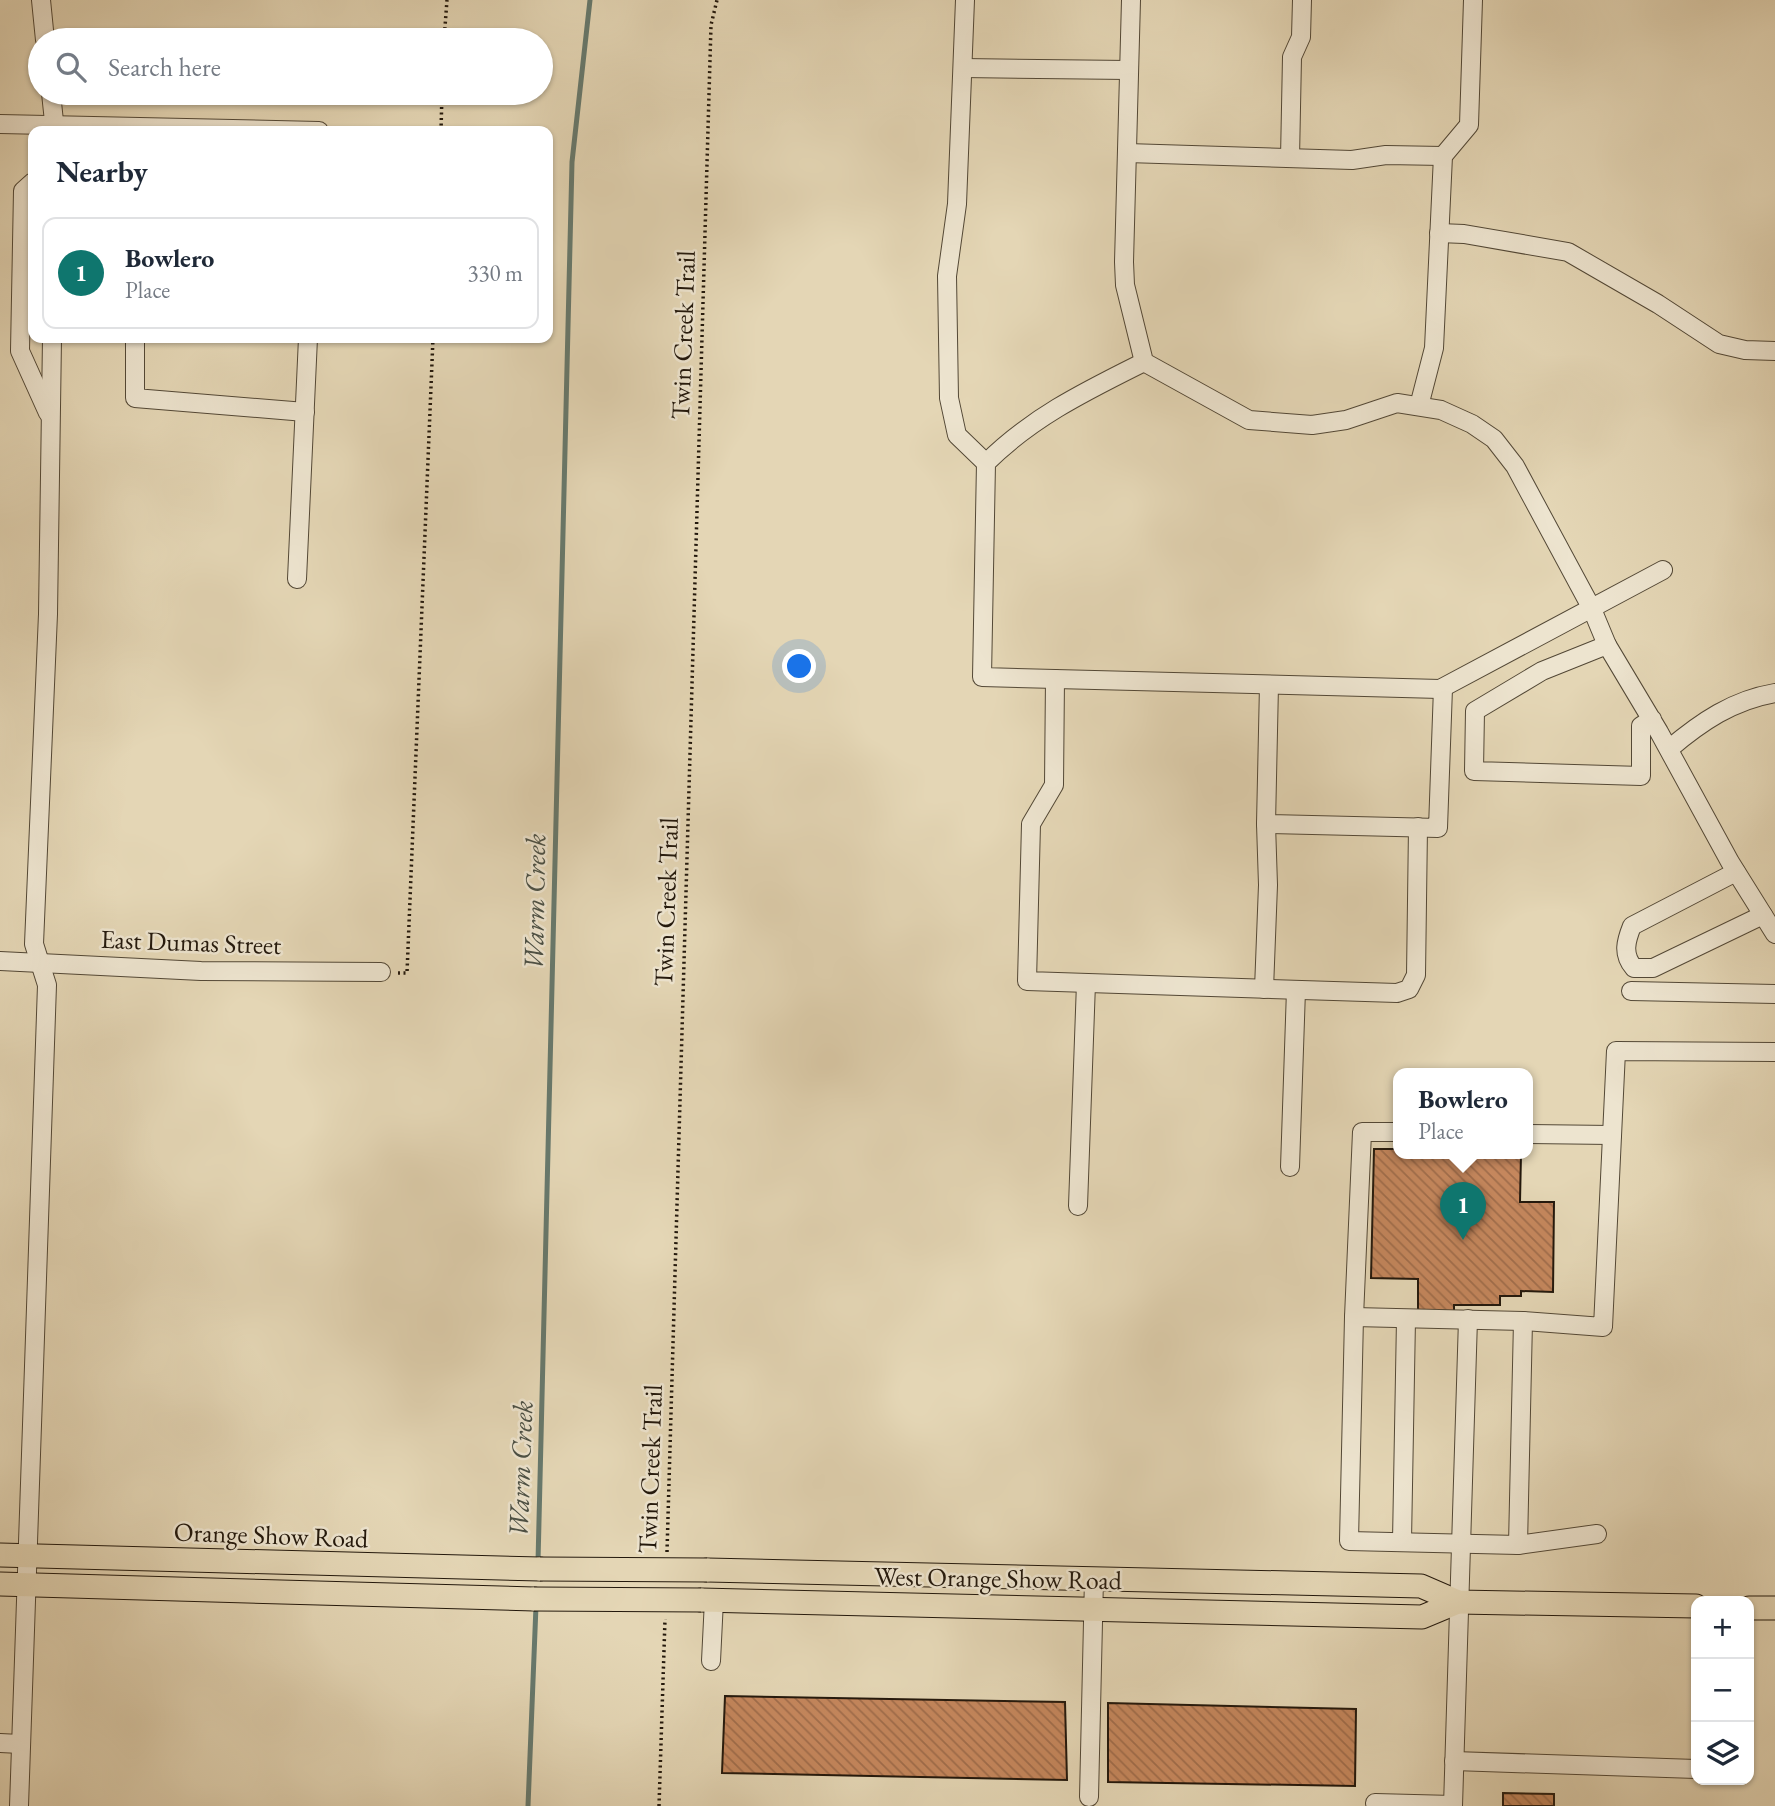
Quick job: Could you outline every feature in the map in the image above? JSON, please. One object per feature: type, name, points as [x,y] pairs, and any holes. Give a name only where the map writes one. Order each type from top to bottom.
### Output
[{"type":"main road","name":"Orange Show Road","points":[[0,1555],[540,1569]]},
{"type":"main road","name":"West Orange Show Road","points":[[540,1569],[707,1570],[1421,1586],[1458,1602]]},
{"type":"main road","points":[[0,1584],[25,1585]]},
{"type":"main road","name":"West Orange Show Road","points":[[25,1585],[534,1599],[707,1600],[1422,1616],[1458,1602],[1691,1606]]},
{"type":"main road","points":[[1754,1608],[1775,1608]]},
{"type":"street","points":[[41,0],[44,28]]},
{"type":"street","points":[[965,0],[957,204],[947,276],[949,398],[957,435],[970,452],[986,463]]},
{"type":"street","points":[[1131,0],[1125,285],[1144,362],[1249,420],[1311,425],[1346,420],[1397,403],[1441,410],[1472,424],[1494,439],[1515,466],[1592,609],[1607,645],[1656,725],[1736,872],[1764,906],[1775,934]]},
{"type":"street","points":[[1290,158],[1293,57],[1301,37],[1302,0]]},
{"type":"street","points":[[1419,406],[1434,348],[1443,156],[1469,125],[1473,0]]},
{"type":"street","points":[[963,68],[1129,70]]},
{"type":"street","points":[[52,105],[55,126]]},
{"type":"street","points":[[0,124],[28,126]]},
{"type":"street","points":[[1127,153],[1352,160],[1386,155],[1443,156]]},
{"type":"street","points":[[28,186],[23,191],[20,351],[50,417]]},
{"type":"street","points":[[1439,233],[1464,234],[1568,252],[1658,304],[1719,344],[1775,351]]},
{"type":"street","points":[[19,1806],[47,985],[43,964],[34,944],[48,614],[52,343]]},
{"type":"street","points":[[135,343],[135,398],[304,412]]},
{"type":"street","points":[[297,579],[308,343]]},
{"type":"street","points":[[1144,362],[1066,401],[1030,423],[986,463],[982,677],[1443,688],[1663,570]]},
{"type":"street","points":[[1607,645],[1542,671],[1475,711],[1474,771],[1640,776],[1641,726],[1656,725]]},
{"type":"street","points":[[1055,679],[1054,785],[1031,824],[1027,981],[1397,993],[1409,989],[1416,975],[1418,827]]},
{"type":"street","points":[[1264,989],[1268,885],[1266,824],[1269,685]]},
{"type":"street","points":[[1266,824],[1438,828],[1443,688]]},
{"type":"street","points":[[1669,749],[1708,718],[1758,696],[1775,693]]},
{"type":"street","points":[[1736,872],[1632,926],[1626,951],[1629,962],[1634,968],[1653,968],[1764,906]]},
{"type":"street","name":"East Dumas Street","points":[[0,961],[201,971],[381,972]]},
{"type":"street","points":[[1078,1206],[1086,983]]},
{"type":"street","points":[[1290,1167],[1296,990]]},
{"type":"street","points":[[1631,991],[1775,994]]},
{"type":"street","points":[[1354,1317],[1523,1321],[1603,1328],[1616,1051],[1775,1052]]},
{"type":"street","points":[[1393,1132],[1362,1132],[1354,1317],[1349,1541],[1518,1545],[1597,1534]]},
{"type":"street","points":[[1533,1134],[1612,1135]]},
{"type":"street","points":[[1402,1541],[1406,1319]]},
{"type":"street","points":[[1375,1803],[1453,1806],[1468,1320]]},
{"type":"street","points":[[1518,1545],[1523,1321]]},
{"type":"street","points":[[1089,1797],[1094,1578]]},
{"type":"street","points":[[707,1600],[711,1661]]},
{"type":"street","points":[[0,1743],[20,1744]]},
{"type":"street","points":[[1454,1761],[1691,1769]]},
{"type":"path","points":[[445,28],[447,0]]},
{"type":"path","name":"Twin Creek Trail","points":[[667,1556],[711,25],[717,0]]},
{"type":"path","points":[[441,126],[442,105]]},
{"type":"path","points":[[381,972],[407,973],[433,343]]},
{"type":"path","points":[[659,1806],[665,1611]]},
{"type":"building","points":[[1374,1149],[1393,1149],[1393,1159],[1521,1159],[1520,1202],[1554,1202],[1553,1292],[1521,1291],[1521,1296],[1500,1296],[1500,1305],[1454,1305],[1454,1311],[1425,1313],[1418,1309],[1418,1279],[1371,1278]]},
{"type":"building","points":[[725,1696],[1065,1702],[1067,1780],[722,1773]]},
{"type":"building","points":[[1108,1703],[1356,1709],[1355,1786],[1108,1782]]},
{"type":"building","points":[[1503,1793],[1554,1794],[1554,1806],[1503,1806]]},
{"type":"waterway","name":"Warm Creek","points":[[538,1562],[572,162],[590,0]]},
{"type":"waterway","name":"Warm Creek","points":[[528,1806],[536,1606]]},
{"type":"place","name":"Bowlero","points":[[1463,1240]]}]
